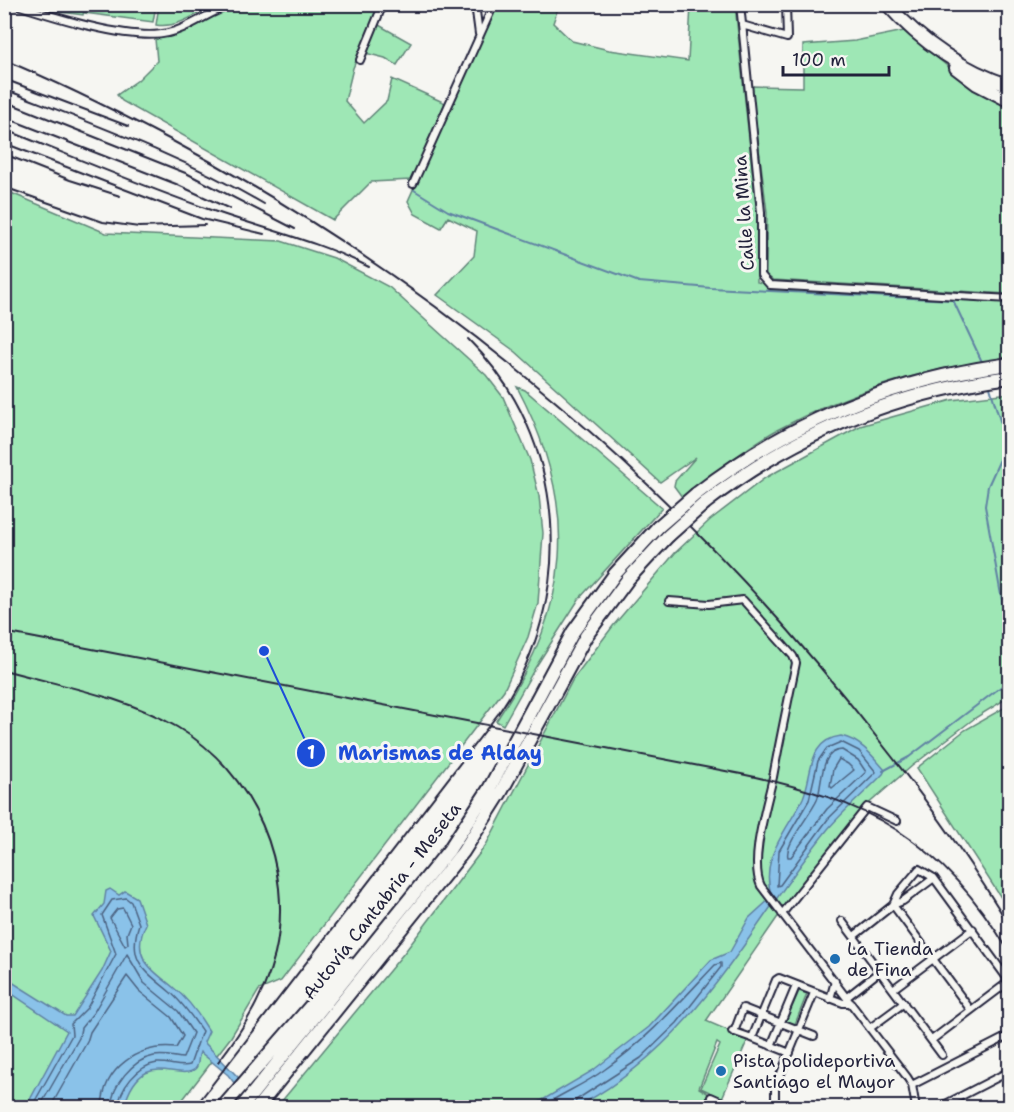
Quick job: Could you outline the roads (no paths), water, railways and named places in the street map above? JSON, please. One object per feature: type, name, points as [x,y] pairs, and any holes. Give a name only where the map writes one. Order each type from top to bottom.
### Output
[{"type":"highway","points":[[887,4],[971,80],[1010,101]]},
{"type":"highway","points":[[930,45],[953,61],[1010,86]]},
{"type":"highway","points":[[953,61],[1010,78]]},
{"type":"highway","name":"Autovía Cantabria - Meseta","points":[[241,1107],[416,892],[469,820],[573,632],[615,574],[658,527],[696,494],[763,447],[843,407],[927,379],[1010,364]]},
{"type":"highway","name":"Autovía Cantabria - Meseta","points":[[257,1107],[274,1091],[452,867],[483,823],[567,666],[596,621],[628,579],[668,536],[705,503],[778,453],[850,418],[926,393],[1010,377]]},
{"type":"highway","points":[[222,1107],[274,1050],[469,820]]},
{"type":"highway","points":[[265,1107],[274,1091]]},
{"type":"street","points":[[14,4],[88,26],[150,35],[177,31],[218,10],[236,4]]},
{"type":"street","points":[[360,60],[383,4]]},
{"type":"street","points":[[475,4],[480,34]]},
{"type":"street","points":[[413,184],[494,4]]},
{"type":"street","name":"Calle la Mina","points":[[740,4],[761,212],[761,275],[765,282],[770,285],[1010,298]]},
{"type":"street","points":[[742,25],[787,38],[786,5],[867,6]]},
{"type":"street","points":[[669,602],[709,604],[742,600],[793,656],[796,663],[766,799],[757,858],[758,878],[769,897],[912,1085],[915,1107]]},
{"type":"street","points":[[781,911],[867,807],[897,821]]},
{"type":"street","points":[[893,904],[898,894],[919,869],[934,878],[1007,978],[1007,983],[933,1039]]},
{"type":"street","points":[[854,936],[893,904],[903,901],[934,878]]},
{"type":"street","points":[[893,904],[970,1010]]},
{"type":"street","points":[[842,921],[933,1039],[942,1055]]},
{"type":"street","points":[[893,989],[973,929]]},
{"type":"street","points":[[752,1038],[776,980],[780,978],[830,999],[849,1000],[880,971]]},
{"type":"street","points":[[830,999],[835,981]]},
{"type":"street","points":[[771,1046],[796,986]]},
{"type":"street","points":[[781,1107],[775,1100],[775,1088],[814,993]]},
{"type":"street","points":[[870,1028],[904,1003]]},
{"type":"street","points":[[790,1053],[732,1031],[743,1008],[814,1036]]},
{"type":"street","points":[[912,1085],[1010,1035]]},
{"type":"street","points":[[938,1107],[1010,1071]]},
{"type":"street","points":[[711,1097],[736,1107]]},
{"type":"water","points":[[841,736],[865,749],[885,770],[883,774],[828,829],[719,980],[690,1015],[658,1048],[623,1078],[582,1104],[575,1107],[529,1108],[592,1071],[649,1027],[711,960],[730,952],[749,918],[772,897],[769,870],[772,857],[803,798],[817,751],[830,739]]},
{"type":"water","points":[[110,889],[119,895],[125,891],[137,898],[146,924],[140,945],[145,961],[189,1002],[209,1031],[204,1042],[267,1107],[253,1107],[228,1075],[200,1052],[197,1067],[188,1072],[149,1071],[140,1077],[131,1088],[124,1107],[26,1107],[67,1031],[5,989],[4,977],[66,1016],[73,1016],[102,971],[111,951],[94,916],[104,904],[106,891]]},
{"type":"waterway","points":[[414,190],[448,211],[639,282],[711,288],[953,300],[983,364]]},
{"type":"waterway","points":[[989,384],[1007,444],[988,486],[985,506],[1010,645]]},
{"type":"waterway","points":[[883,771],[909,757],[1010,680]]},
{"type":"railway","points":[[4,60],[129,118],[272,197],[371,261],[467,330],[558,404],[646,483],[729,566],[808,653],[933,811],[1010,927]]},
{"type":"railway","points":[[4,79],[128,126]]},
{"type":"railway","points":[[4,89],[169,156],[264,204]]},
{"type":"railway","points":[[4,101],[188,174],[295,229]]},
{"type":"railway","points":[[4,117],[176,184],[230,209]]},
{"type":"railway","points":[[4,129],[154,189],[308,242],[369,267]]},
{"type":"railway","points":[[4,143],[202,219],[264,234]]},
{"type":"railway","points":[[4,154],[70,180],[120,196]]},
{"type":"railway","points":[[4,187],[103,222],[139,227],[205,225]]},
{"type":"railway","points":[[194,1108],[498,714],[524,669],[541,621],[550,571],[551,521],[543,471],[527,423],[502,379],[468,339]]},
{"type":"railway","points":[[4,632],[741,774],[786,784],[827,797],[864,812],[898,830],[928,853],[957,881],[984,914],[1010,953]]},
{"type":"railway","points":[[4,670],[115,700],[177,727],[204,746],[228,769],[247,796],[262,825],[273,856],[279,888],[280,921],[271,969],[259,998],[244,1025],[218,1062]]},
{"type":"place","name":"Marismas de Alday","points":[[264,651]]},
{"type":"place","name":"La Tienda de Fina","points":[[835,959]]},
{"type":"place","name":"Pista polideportiva Santiago el Mayor","points":[[721,1071]]}]
